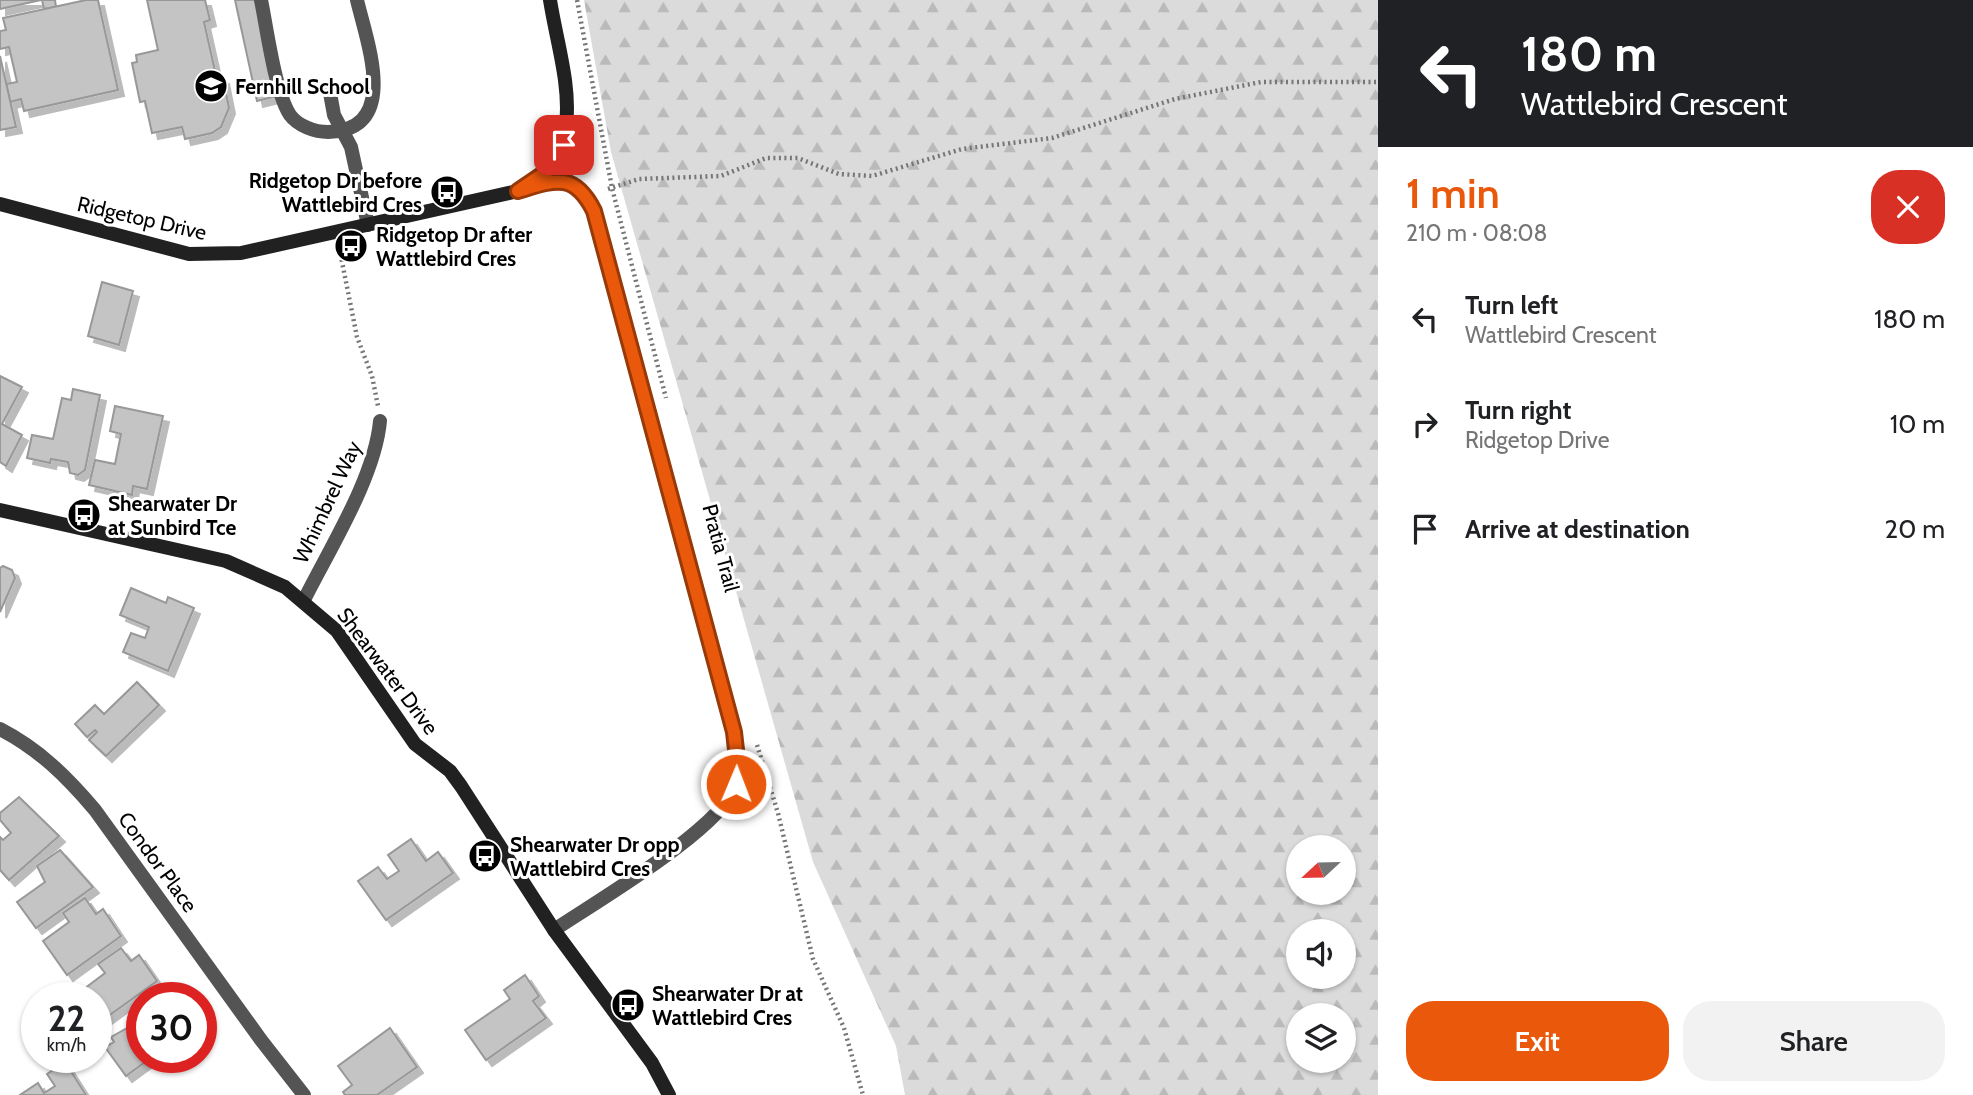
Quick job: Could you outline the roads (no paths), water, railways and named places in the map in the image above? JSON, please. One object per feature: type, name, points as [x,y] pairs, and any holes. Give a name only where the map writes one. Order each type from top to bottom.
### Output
[{"type":"street","points":[[261,0],[284,100],[291,117],[303,126],[322,132],[343,131],[358,124],[369,111],[374,97],[375,80],[357,0]]},
{"type":"street","name":"Ridgetop Drive","points":[[0,204],[201,256],[241,253],[518,191],[549,170],[564,145],[567,129],[566,103],[550,0]]},
{"type":"street","points":[[330,93],[334,115],[351,147],[369,226]]},
{"type":"street","points":[[518,191],[549,181],[574,186],[588,200],[602,235],[734,732],[738,768],[730,796],[704,828],[554,930]]},
{"type":"street","name":"Whimbrel Way","points":[[304,600],[369,467],[378,439],[380,421]]},
{"type":"street","name":"Shearwater Drive","points":[[0,510],[226,561],[266,576],[304,600],[347,643],[415,744],[450,771],[554,930],[652,1063],[669,1095]]},
{"type":"street","name":"Condor Place","points":[[0,729],[47,759],[80,793],[304,1095]]},
{"type":"place","name":"Fernhill School","points":[[211,86]]},
{"type":"place","name":"Ridgetop Dr before Wattlebird Cres","points":[[447,192]]},
{"type":"place","name":"Ridgetop Dr after Wattlebird Cres","points":[[351,246]]},
{"type":"place","name":"Shearwater Dr at Sunbird Tce","points":[[84,515]]},
{"type":"place","name":"Shearwater Dr opp Wattlebird Cres","points":[[485,856]]},
{"type":"place","name":"Shearwater Dr at Wattlebird Cres","points":[[628,1005]]}]
